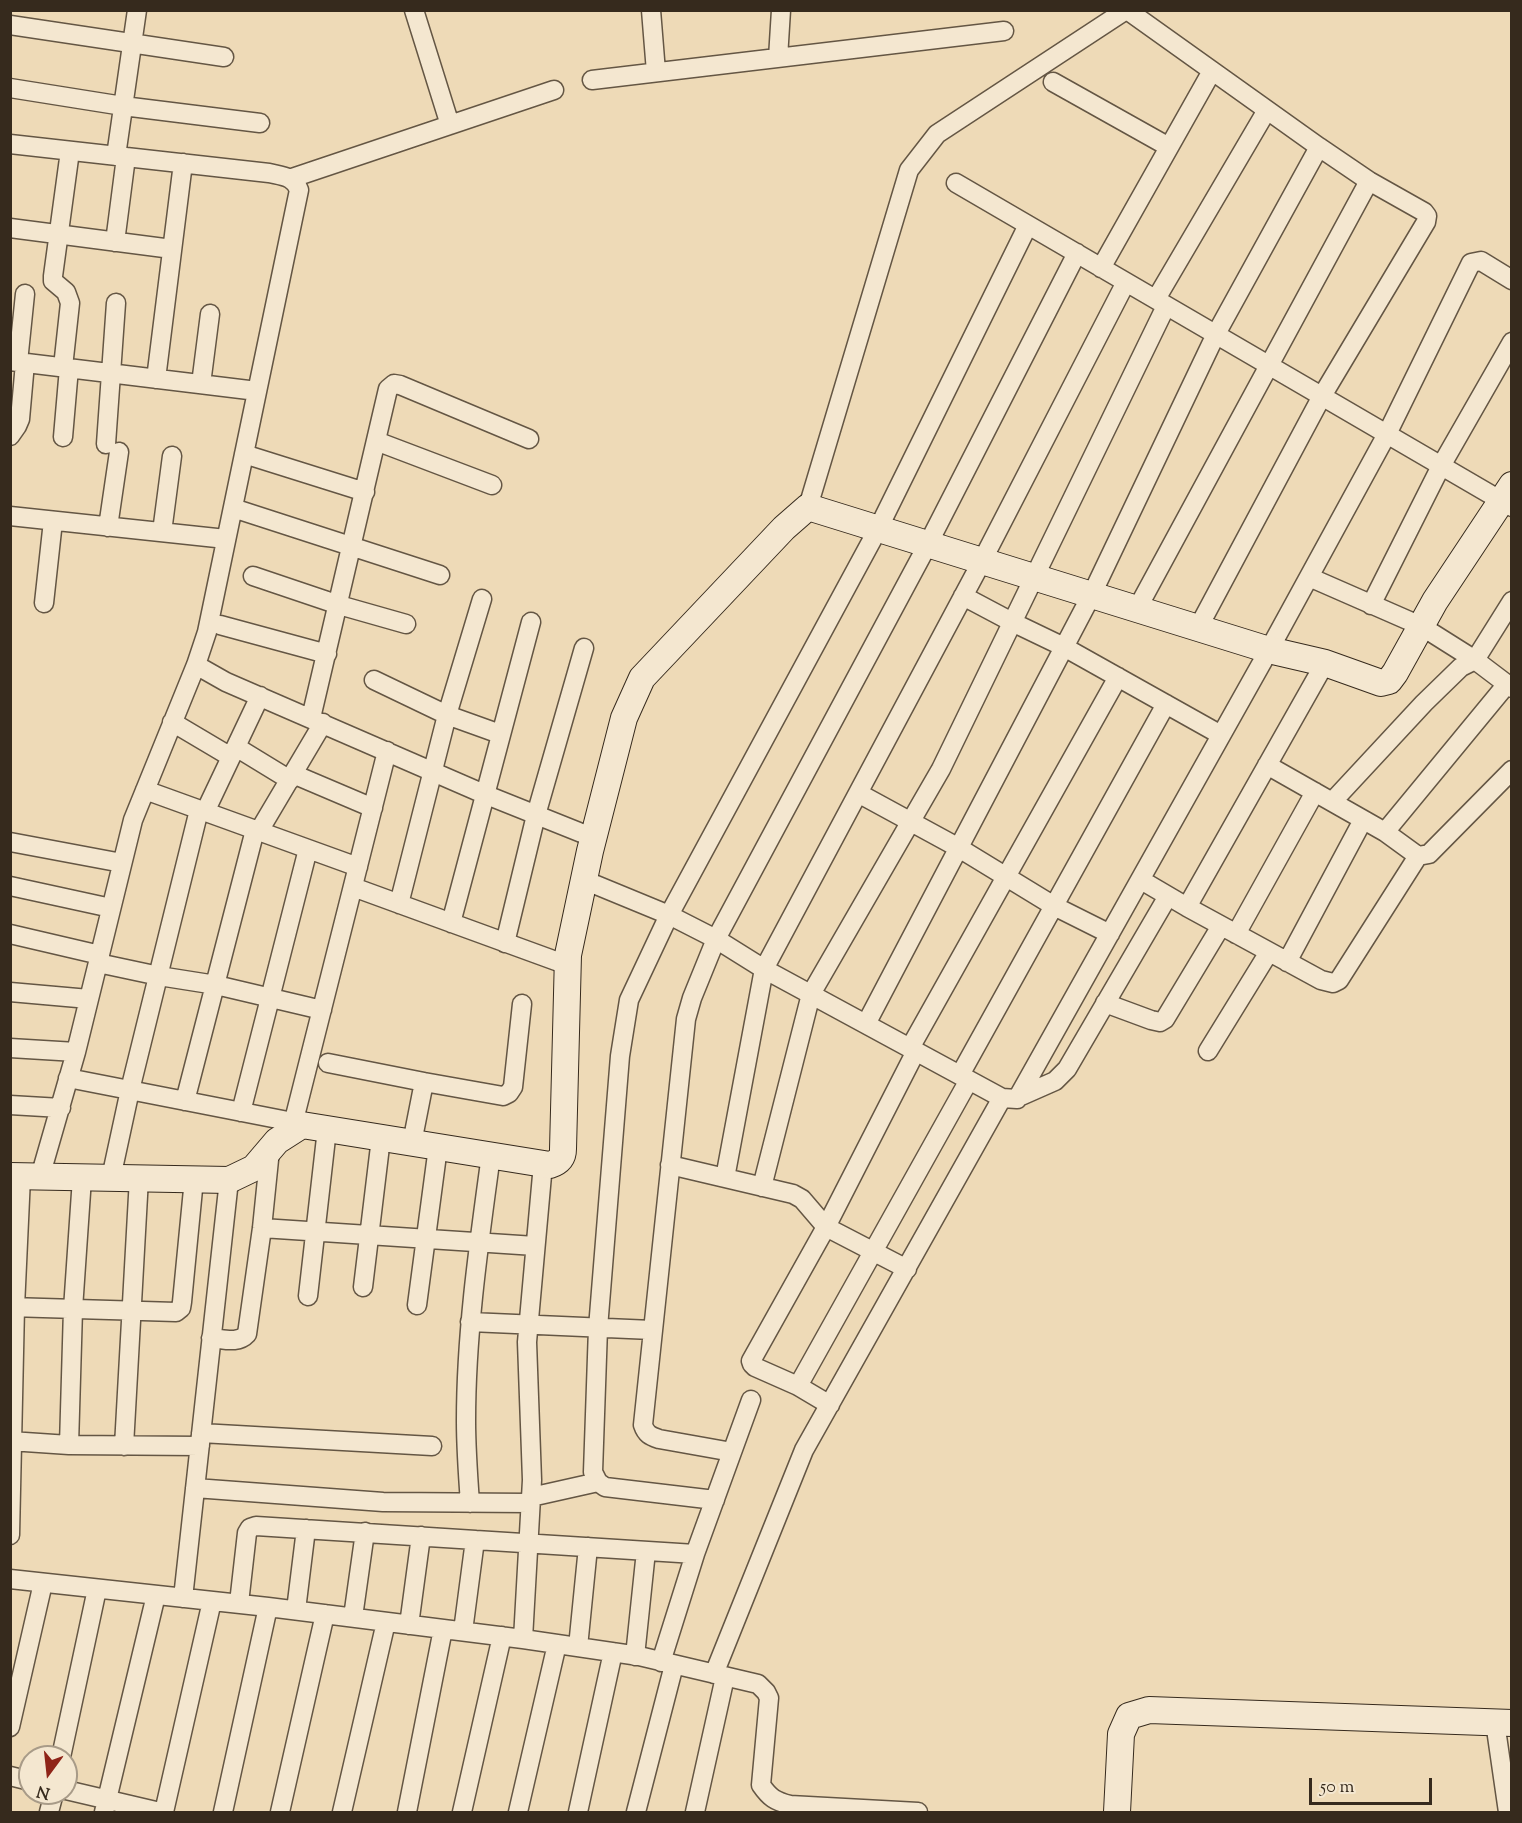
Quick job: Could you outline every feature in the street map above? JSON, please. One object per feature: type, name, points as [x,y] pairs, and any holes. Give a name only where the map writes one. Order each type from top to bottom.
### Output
[{"type":"street","points":[[115,242],[123,106],[137,10]]},
{"type":"street","points":[[414,10],[450,125]]},
{"type":"street","points":[[651,10],[656,72]]},
{"type":"street","points":[[778,58],[781,10]]},
{"type":"street","points":[[68,1078],[241,1112],[292,1127],[302,1125],[550,1165],[558,1162],[563,1156],[568,955],[624,718],[642,678],[784,528],[808,507],[909,170],[937,134],[1126,10],[1319,147],[1427,216],[1322,396],[1198,628]]},
{"type":"street","points":[[10,25],[224,57]]},
{"type":"street","points":[[592,80],[1004,31]]},
{"type":"street","points":[[1101,268],[1212,71]]},
{"type":"street","points":[[1053,82],[1169,147]]},
{"type":"street","points":[[10,88],[123,106],[260,123]]},
{"type":"street","points":[[10,144],[268,173],[292,178],[554,90]]},
{"type":"street","points":[[762,1186],[811,994],[941,769],[1034,577],[1161,303],[1267,110]]},
{"type":"street","points":[[866,1024],[1092,594],[1216,334],[1319,147]]},
{"type":"street","points":[[63,437],[70,303],[66,292],[53,281],[70,151]]},
{"type":"street","points":[[156,379],[183,163]]},
{"type":"street","points":[[10,1535],[13,1307],[24,1177],[60,1108],[133,820],[196,665],[207,632],[299,190],[292,178]]},
{"type":"street","points":[[1137,609],[1369,181]]},
{"type":"street","points":[[808,507],[1269,650],[1324,663],[1381,684],[1389,681],[1435,601],[1508,498],[1441,466],[956,183]]},
{"type":"street","points":[[715,1500],[605,1487],[598,1482],[593,1472],[598,1328],[620,1056],[629,1000],[669,915],[878,529],[1028,225]]},
{"type":"street","points":[[10,228],[172,249]]},
{"type":"street","points":[[732,1452],[659,1439],[645,1432],[643,1425],[686,1019],[692,998],[716,939],[928,544],[1077,254]]},
{"type":"street","points":[[1020,1096],[1387,434],[1471,263],[1481,261],[1512,280]]},
{"type":"street","points":[[726,1178],[764,969],[963,596],[1126,282]]},
{"type":"street","points":[[10,436],[20,419],[18,362],[24,294]]},
{"type":"street","points":[[108,526],[113,448],[112,373],[117,303]]},
{"type":"street","points":[[201,384],[210,314]]},
{"type":"street","points":[[1371,604],[1441,466],[1512,342]]},
{"type":"street","points":[[18,362],[257,391]]},
{"type":"street","points":[[185,1101],[257,831],[292,777],[317,720],[327,654],[388,389],[394,384],[529,439]]},
{"type":"street","points":[[376,441],[492,485]]},
{"type":"street","points":[[244,454],[365,492]]},
{"type":"street","points":[[162,532],[172,456]]},
{"type":"street","points":[[232,508],[440,575]]},
{"type":"street","points":[[10,516],[226,539]]},
{"type":"street","points":[[44,603],[53,521]]},
{"type":"street","points":[[253,576],[339,605],[406,624]]},
{"type":"street","points":[[1308,577],[1421,626],[1475,660],[1509,686],[1385,832]]},
{"type":"street","points":[[963,596],[1064,647],[1221,735]]},
{"type":"street","points":[[399,904],[447,715],[482,599]]},
{"type":"street","points":[[1332,802],[1424,703],[1461,667],[1475,660],[1512,600]]},
{"type":"street","points":[[451,923],[531,622]]},
{"type":"street","points":[[219,626],[327,654]]},
{"type":"street","points":[[505,943],[536,815],[584,648]]},
{"type":"street","points":[[1187,907],[1324,663]]},
{"type":"street","points":[[196,665],[226,682],[484,794],[594,838]]},
{"type":"street","points":[[830,1405],[798,1386],[755,1367],[751,1361],[826,1227],[913,1049],[1006,876],[1118,677]]},
{"type":"street","points":[[374,680],[447,715],[500,734]]},
{"type":"street","points":[[111,1178],[130,1090],[202,811],[234,752],[260,696]]},
{"type":"street","points":[[798,1386],[965,1077],[1054,906],[1166,704]]},
{"type":"street","points":[[172,722],[292,777],[373,808]]},
{"type":"street","points":[[24,1177],[229,1179],[254,1168],[292,1127],[387,751]]},
{"type":"street","points":[[1267,765],[1385,832],[1418,856],[1429,854],[1512,770]]},
{"type":"street","points":[[145,790],[358,867]]},
{"type":"street","points":[[1105,1003],[1156,1022],[1165,1019],[1228,930],[1315,792]]},
{"type":"street","points":[[858,793],[959,848],[1054,906],[1110,934]]},
{"type":"street","points":[[1287,962],[1363,820]]},
{"type":"street","points":[[10,842],[122,863]]},
{"type":"street","points":[[241,1112],[308,849]]},
{"type":"street","points":[[1141,880],[1287,962],[1333,983],[1339,980],[1418,856]]},
{"type":"street","points":[[584,880],[669,915],[1002,1098],[1017,1099],[1055,1081],[1062,1075],[1168,896]]},
{"type":"street","points":[[10,886],[111,908]]},
{"type":"street","points":[[353,887],[567,965]]},
{"type":"street","points":[[10,934],[159,976],[216,985],[322,1010]]},
{"type":"street","points":[[1208,1051],[1269,952]]},
{"type":"street","points":[[10,992],[89,999]]},
{"type":"street","points":[[328,1063],[424,1083],[503,1096],[513,1087],[522,1004]]},
{"type":"street","points":[[10,1048],[76,1052]]},
{"type":"street","points":[[412,1143],[424,1083]]},
{"type":"street","points":[[695,1812],[719,1675],[804,1450],[1002,1098]]},
{"type":"street","points":[[10,1106],[60,1108]]},
{"type":"street","points":[[308,1296],[327,1129]]},
{"type":"street","points":[[363,1287],[381,1138]]},
{"type":"street","points":[[417,1305],[438,1147]]},
{"type":"street","points":[[211,1338],[237,1341],[242,1340],[247,1334],[270,1150]]},
{"type":"street","points":[[470,1503],[466,1422],[471,1322],[490,1155]]},
{"type":"street","points":[[523,1639],[531,1462],[527,1342],[543,1164]]},
{"type":"street","points":[[670,1165],[793,1194],[826,1227],[907,1269]]},
{"type":"street","points":[[69,1444],[73,1309],[82,1178]]},
{"type":"street","points":[[124,1446],[139,1178]]},
{"type":"street","points":[[13,1307],[176,1312],[181,1308],[194,1179]]},
{"type":"street","points":[[183,1598],[229,1179]]},
{"type":"street","points":[[262,1228],[535,1246]]},
{"type":"street","points":[[471,1322],[652,1330]]},
{"type":"street","points":[[636,1812],[668,1663],[695,1554],[751,1400]]},
{"type":"street","points":[[11,1441],[124,1446],[200,1440],[432,1446]]},
{"type":"street","points":[[195,1488],[382,1502],[470,1503],[530,1500],[598,1482]]},
{"type":"street","points":[[239,1603],[247,1533],[250,1528],[256,1526],[695,1554]]},
{"type":"street","points":[[296,1610],[306,1528]]},
{"type":"street","points":[[353,1617],[365,1532]]},
{"type":"street","points":[[409,1624],[421,1536]]},
{"type":"street","points":[[463,1631],[475,1540]]},
{"type":"street","points":[[579,1647],[588,1547]]},
{"type":"street","points":[[635,1656],[646,1551]]},
{"type":"street","points":[[10,1579],[268,1606],[502,1636],[635,1656],[758,1684],[769,1698],[760,1785],[775,1801],[829,1810],[918,1812]]},
{"type":"street","points":[[10,1727],[43,1583]]},
{"type":"street","points":[[64,1745],[97,1589]]},
{"type":"street","points":[[105,1806],[156,1595]]},
{"type":"street","points":[[78,1795],[105,1806],[162,1812],[212,1601]]},
{"type":"street","points":[[223,1812],[268,1606]]},
{"type":"street","points":[[280,1812],[326,1614]]},
{"type":"street","points":[[342,1812],[386,1622]]},
{"type":"street","points":[[407,1812],[443,1629]]},
{"type":"street","points":[[462,1812],[502,1636]]},
{"type":"street","points":[[518,1812],[557,1644]]},
{"type":"street","points":[[578,1812],[613,1652]]},
{"type":"street","points":[[1117,1812],[1120,1734],[1130,1716],[1149,1710],[1503,1723],[1508,1812]]}]
